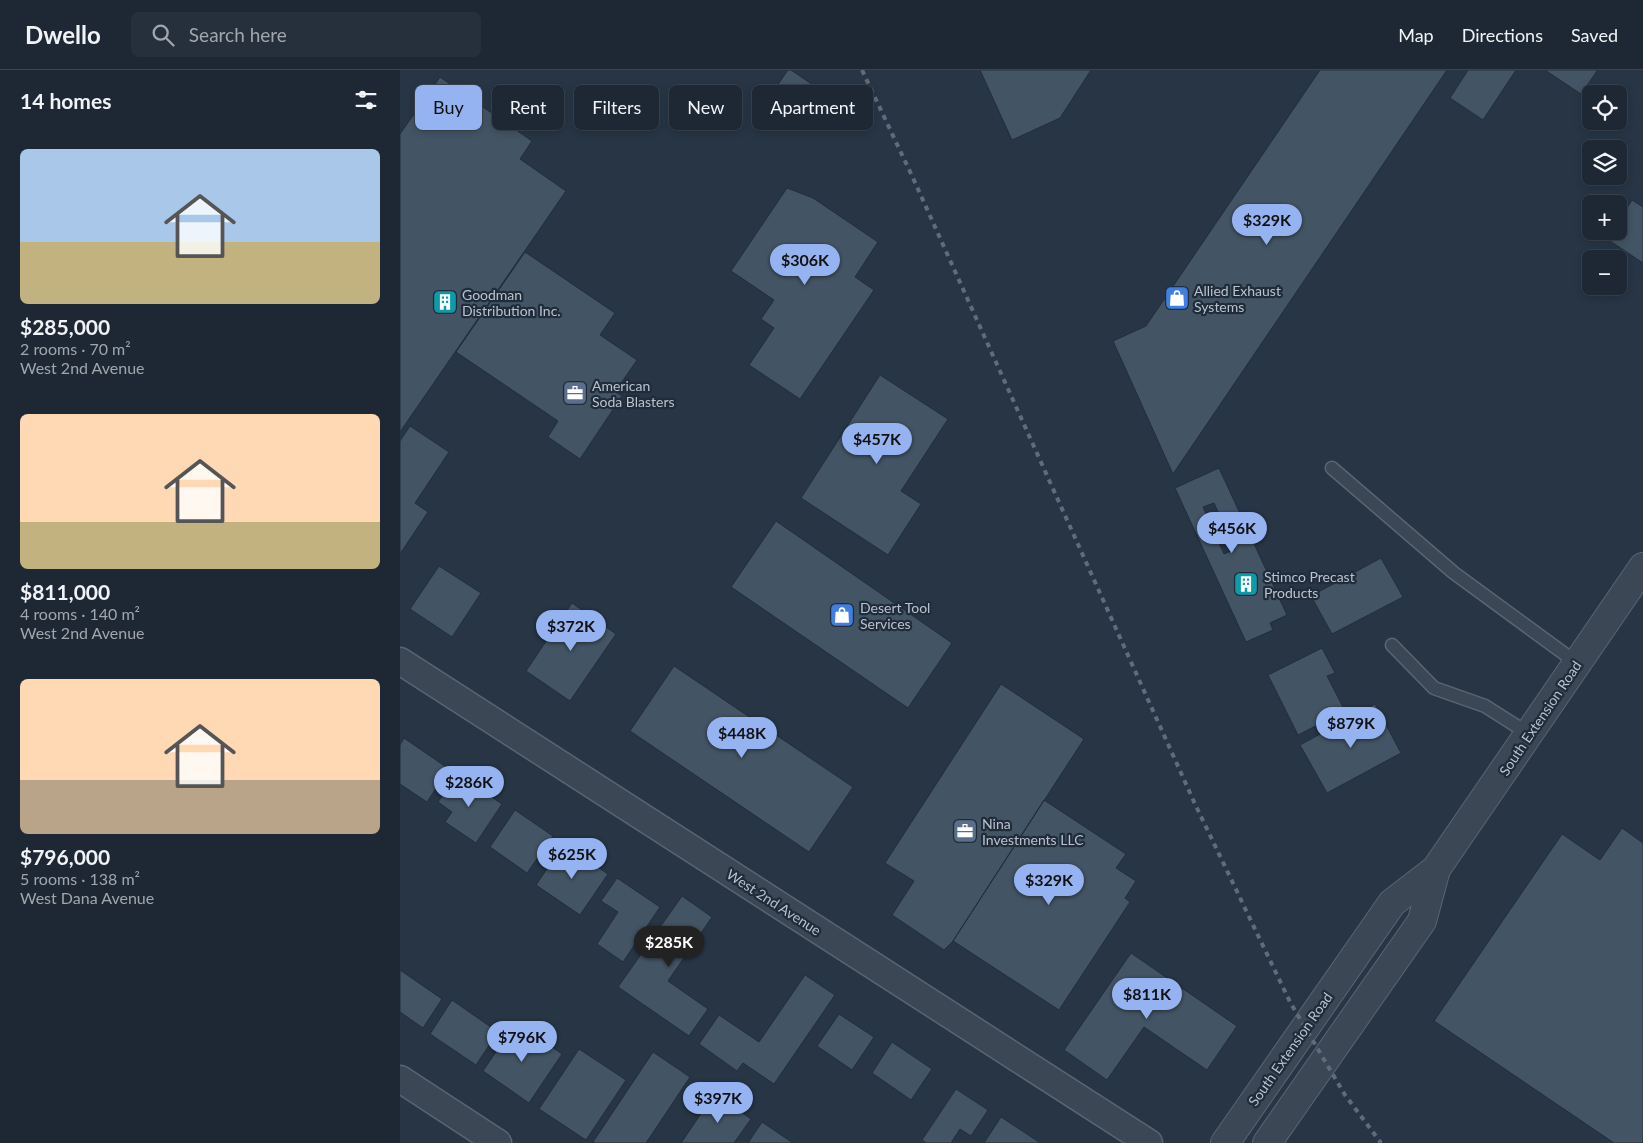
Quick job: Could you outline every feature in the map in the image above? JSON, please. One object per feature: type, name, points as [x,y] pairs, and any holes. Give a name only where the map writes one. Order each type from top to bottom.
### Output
[{"type":"street","name":"South Extension Road","points":[[1225,1143],[1392,903],[1436,869],[1643,567]]},
{"type":"street","name":"West 2nd Avenue","points":[[400,661],[1149,1143]]},
{"type":"street","name":"South Extension Road","points":[[1267,1143],[1422,921],[1436,869]]},
{"type":"street","points":[[400,1079],[498,1143]]},
{"type":"lane","points":[[1332,468],[1454,573],[1578,663]]},
{"type":"lane","points":[[1392,645],[1434,688],[1485,706],[1529,734]]},
{"type":"building","points":[[788,70],[791,70],[813,85],[778,85]]},
{"type":"building","points":[[980,70],[1091,70],[1060,118],[1012,140]]},
{"type":"building","points":[[1320,70],[1447,70],[1173,474],[1113,341],[1146,326]]},
{"type":"building","points":[[1468,70],[1516,70],[1483,120],[1450,98]]},
{"type":"building","points":[[1545,70],[1596,70],[1587,85],[1582,85],[1581,94]]},
{"type":"building","name":"Goodman Distribution Inc.","points":[[440,77],[452,85],[434,85]]},
{"type":"building","name":"Goodman Distribution Inc.","points":[[482,106],[492,113],[492,130],[516,130],[532,141],[520,159],[566,191],[400,432],[400,134],[415,113],[415,130],[482,130]]},
{"type":"building","points":[[787,188],[813,198],[878,242],[855,277],[874,290],[800,399],[749,365],[774,328],[761,319],[774,300],[731,271]]},
{"type":"building","points":[[1632,200],[1643,207],[1643,263],[1627,252],[1627,250],[1624,250],[1608,240],[1627,240],[1627,208]]},
{"type":"building","points":[[525,252],[615,313],[600,335],[637,360],[615,392],[622,396],[580,459],[548,437],[558,421],[456,352]]},
{"type":"building","points":[[880,375],[948,419],[901,491],[921,504],[888,555],[801,498]]},
{"type":"building","points":[[410,426],[449,452],[415,503],[428,512],[400,554],[400,441]]},
{"type":"building","name":"Stimco Precast Products","points":[[1219,468],[1287,615],[1270,623],[1273,630],[1246,642],[1175,488]],"holes":[[[1214,503],[1235,549],[1224,554],[1203,507]]]},
{"type":"building","name":"Desert Tool Services","points":[[776,521],[952,643],[908,708],[731,587]]},
{"type":"building","points":[[1381,558],[1403,597],[1332,634],[1311,596]]},
{"type":"building","points":[[439,566],[481,593],[452,637],[410,609]]},
{"type":"building","points":[[572,603],[616,634],[570,701],[526,671]]},
{"type":"building","points":[[1322,648],[1335,673],[1327,676],[1345,711],[1298,735],[1268,675]]},
{"type":"building","points":[[674,666],[853,787],[809,852],[630,731]]},
{"type":"building","name":"Nina Investments LLC","points":[[1001,684],[1084,739],[953,941],[944,950],[892,915],[914,881],[885,863]]},
{"type":"building","points":[[1375,704],[1401,753],[1327,793],[1300,745]]},
{"type":"building","points":[[404,738],[449,769],[427,802],[400,784],[400,745]]},
{"type":"building","points":[[457,774],[502,804],[476,843],[445,822],[452,812],[438,802]]},
{"type":"building","points":[[1044,800],[1126,854],[1116,868],[1136,881],[1125,898],[1130,902],[1059,1010],[953,941]]},
{"type":"building","points":[[515,810],[553,836],[527,873],[490,847]]},
{"type":"building","points":[[1622,828],[1643,843],[1643,1143],[1614,1143],[1434,1021],[1562,834],[1600,860]]},
{"type":"building","points":[[564,844],[608,874],[580,915],[536,885]]},
{"type":"building","points":[[617,878],[660,907],[623,962],[597,944],[618,912],[601,901]]},
{"type":"building","points":[[682,896],[712,917],[668,981],[708,1009],[689,1036],[618,987]]},
{"type":"building","points":[[1131,953],[1237,1026],[1207,1070],[1144,1027],[1107,1080],[1064,1050]]},
{"type":"building","points":[[400,970],[442,999],[423,1028],[400,1012]]},
{"type":"building","points":[[805,975],[835,995],[774,1084],[743,1063],[737,1071],[699,1044],[719,1015],[759,1042]]},
{"type":"building","points":[[452,1000],[498,1032],[476,1065],[430,1034]]},
{"type":"building","points":[[839,1014],[874,1037],[852,1070],[817,1046]]},
{"type":"building","points":[[516,1022],[562,1054],[529,1103],[483,1071]]},
{"type":"building","points":[[892,1042],[932,1069],[911,1100],[872,1073]]},
{"type":"building","points":[[579,1049],[626,1080],[586,1140],[539,1109]]},
{"type":"building","points":[[653,1052],[690,1077],[646,1143],[593,1142]]},
{"type":"building","points":[[956,1089],[988,1110],[971,1136],[960,1129],[951,1143],[926,1143],[922,1140]]},
{"type":"building","points":[[715,1093],[751,1119],[734,1143],[681,1143]]},
{"type":"building","points":[[1001,1117],[1039,1142],[1039,1143],[984,1143]]},
{"type":"building","points":[[762,1122],[793,1143],[748,1143]]},
{"type":"railway","points":[[862,70],[913,178],[1195,804],[1290,1002],[1345,1095],[1381,1143]]},
{"type":"place","name":"Allied Exhaust Systems","points":[[1177,298]]},
{"type":"place","name":"Goodman Distribution Inc.","points":[[445,302]]},
{"type":"place","name":"American Soda Blasters","points":[[575,393]]},
{"type":"place","name":"Stimco Precast Products","points":[[1246,584]]},
{"type":"place","name":"Desert Tool Services","points":[[842,615]]},
{"type":"place","name":"Nina Investments LLC","points":[[965,831]]}]
